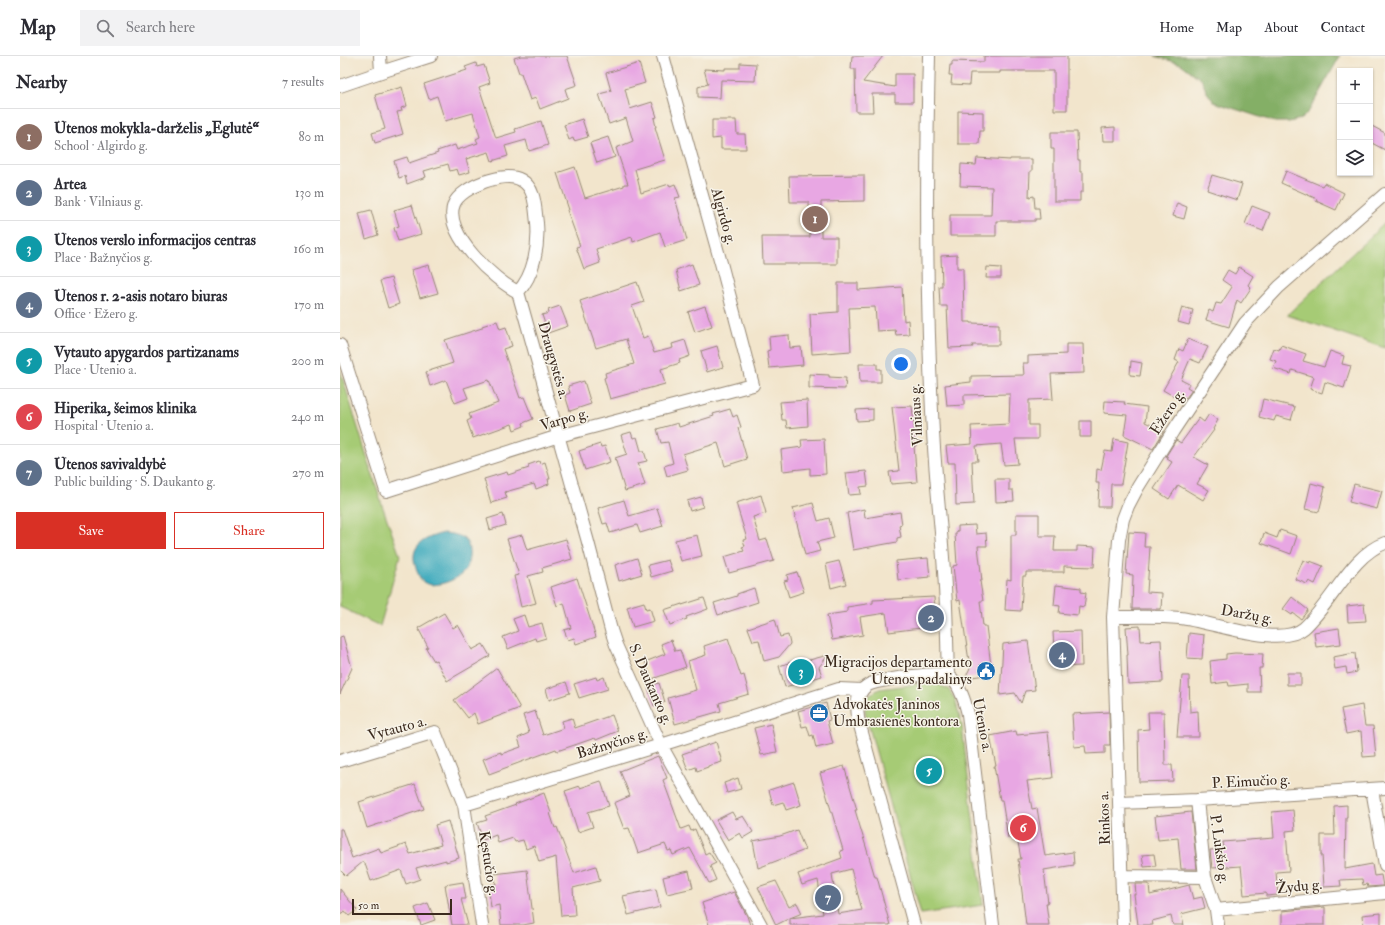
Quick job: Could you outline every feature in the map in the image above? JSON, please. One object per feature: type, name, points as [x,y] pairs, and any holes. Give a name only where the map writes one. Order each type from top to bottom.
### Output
[{"type":"street","points":[[380,56],[381,72]]},
{"type":"street","points":[[340,86],[431,56]]},
{"type":"street","name":"Algirdo g.","points":[[663,56],[721,263],[753,385]]},
{"type":"street","name":"Vilniaus g.","points":[[929,56],[926,150],[926,269],[935,472],[945,588],[948,676]]},
{"type":"street","points":[[510,176],[521,180],[530,188],[535,201],[537,228],[537,240],[530,274],[525,284],[518,292],[509,287],[475,257],[455,228],[452,215],[454,204],[462,194],[475,186],[510,176]]},
{"type":"street","name":"Ežero g.","points":[[1116,711],[1113,617],[1119,540],[1123,519],[1128,506],[1173,431],[1245,323],[1262,304],[1296,272],[1385,194]]},
{"type":"street","name":"Draugystės a.","points":[[518,292],[559,436]]},
{"type":"street","name":"Varpo g.","points":[[340,345],[386,491],[559,436],[753,385]]},
{"type":"street","name":"S. Daukanto g.","points":[[559,436],[611,630],[623,662],[661,746],[761,925]]},
{"type":"street","name":"Daržų g.","points":[[1113,617],[1182,618],[1264,635],[1283,636],[1295,633],[1303,629],[1320,611],[1361,558],[1369,550],[1385,542]]},
{"type":"street","points":[[914,925],[858,718],[858,697],[862,690],[868,685],[882,680],[937,674],[948,676]]},
{"type":"street","name":"Utenio a.","points":[[948,676],[955,683],[961,693],[968,714],[993,925]]},
{"type":"street","name":"Bažnyčios g.","points":[[464,805],[661,746],[839,689],[862,690]]},
{"type":"street","name":"Rinkos a.","points":[[1116,711],[1123,925]]},
{"type":"street","name":"Vytauto a.","points":[[340,761],[435,732],[464,805]]},
{"type":"street","name":"P. Eimučio g.","points":[[1119,803],[1198,800],[1385,788]]},
{"type":"street","points":[[1372,789],[1385,865]]},
{"type":"street","name":"P. Lukšio g.","points":[[1198,800],[1205,877],[1216,910],[1218,925]]},
{"type":"street","name":"Kęstučio g.","points":[[464,805],[482,925]]},
{"type":"street","points":[[1121,876],[1205,877]]},
{"type":"street","name":"Žydų g.","points":[[1216,910],[1385,893]]},
{"type":"green space","points":[[1155,56],[1340,56],[1309,111],[1301,119],[1289,122],[1275,122],[1214,102],[1206,91],[1202,80],[1181,64]]},
{"type":"green space","points":[[1385,223],[1385,348],[1287,315]]},
{"type":"green space","points":[[340,370],[382,505],[400,556],[380,626],[340,607]]},
{"type":"green space","points":[[934,682],[948,689],[955,699],[962,726],[983,905],[921,914],[865,712],[866,698],[879,689]]},
{"type":"water","points":[[444,533],[460,536],[467,542],[469,561],[463,573],[454,579],[441,584],[429,584],[420,578],[414,561],[414,554],[420,543],[426,539]]},
{"type":"building","points":[[521,56],[567,56],[577,85],[565,89],[568,98],[540,109],[536,98],[530,100],[521,73],[519,73],[514,58]]},
{"type":"building","points":[[852,56],[883,56],[863,82],[895,87],[895,74],[913,74],[913,102],[895,102],[895,94],[872,94],[873,112],[856,112],[855,69],[851,69]]},
{"type":"building","points":[[984,56],[1067,56],[1067,110],[1054,110],[1054,71],[1000,71],[1000,73],[970,73],[969,85],[951,84],[952,75],[949,75],[952,61],[984,62]]},
{"type":"building","points":[[476,63],[477,67],[484,65],[490,83],[479,87],[496,138],[516,132],[515,129],[541,121],[548,145],[529,151],[526,140],[505,146],[508,156],[492,161],[489,152],[466,159],[470,172],[459,175],[457,169],[450,171],[448,164],[424,171],[426,177],[407,184],[405,176],[399,178],[394,161],[407,157],[409,163],[438,153],[437,151],[455,145],[457,150],[478,143],[476,139],[480,137],[473,113],[445,121],[437,96],[429,99],[424,84],[467,70],[465,67]]},
{"type":"building","points":[[639,63],[645,83],[625,89],[630,109],[652,102],[657,117],[654,118],[655,127],[665,160],[635,169],[641,193],[669,184],[670,186],[675,184],[680,197],[675,198],[687,240],[665,247],[660,232],[633,242],[632,237],[596,249],[600,263],[584,269],[576,247],[580,246],[567,210],[569,210],[557,173],[575,167],[585,198],[624,186],[624,184],[628,184],[616,148],[633,141],[626,118],[609,124],[599,94],[611,91],[606,73]]},
{"type":"building","points":[[740,63],[756,64],[755,81],[721,80],[720,98],[698,97],[698,87],[708,84],[704,69],[725,70],[725,68],[740,68]]},
{"type":"building","points":[[402,87],[407,106],[401,108],[402,111],[397,112],[403,134],[375,143],[372,133],[385,129],[375,95]]},
{"type":"building","points":[[958,111],[983,112],[983,131],[980,131],[979,144],[958,144]]},
{"type":"building","points":[[582,119],[588,137],[574,141],[573,138],[569,140],[564,125]]},
{"type":"building","points":[[712,120],[736,120],[737,134],[745,134],[746,149],[721,149],[721,138],[712,139]]},
{"type":"building","points":[[1115,127],[1115,141],[1103,141],[1102,128]]},
{"type":"building","points":[[1373,127],[1385,133],[1385,150],[1373,144]]},
{"type":"building","points":[[1051,132],[1077,132],[1078,160],[1080,160],[1080,172],[1083,172],[1083,192],[1080,192],[1080,201],[1054,201],[1054,149],[1051,149]]},
{"type":"building","points":[[608,137],[615,157],[597,163],[590,143]]},
{"type":"building","points":[[977,158],[1010,160],[1032,159],[1029,197],[1034,196],[1035,208],[1039,208],[1040,219],[1035,219],[1035,221],[996,221],[996,236],[950,236],[950,215],[991,215],[992,187],[960,186],[961,164],[976,165]]},
{"type":"building","points":[[1286,171],[1322,186],[1324,183],[1344,193],[1336,210],[1316,201],[1317,199],[1281,183]]},
{"type":"building","points":[[864,175],[864,201],[821,202],[821,237],[837,237],[837,264],[763,264],[762,237],[810,237],[809,202],[790,202],[789,176]]},
{"type":"building","points":[[1212,175],[1242,184],[1237,200],[1207,190]]},
{"type":"building","points":[[1177,203],[1187,207],[1184,219],[1173,216]]},
{"type":"building","points":[[412,205],[421,234],[398,241],[394,228],[399,226],[394,210]]},
{"type":"building","points":[[1252,206],[1270,213],[1263,231],[1245,224]]},
{"type":"building","points":[[371,210],[378,235],[366,239],[359,213]]},
{"type":"building","points":[[957,255],[957,268],[963,268],[964,322],[999,324],[999,345],[972,345],[973,347],[949,348],[947,306],[940,306],[939,286],[942,286],[941,256]]},
{"type":"building","points":[[692,264],[699,285],[681,291],[676,270]]},
{"type":"building","points":[[429,265],[438,293],[420,298],[411,270]]},
{"type":"building","points":[[987,267],[1001,268],[1001,278],[986,278]]},
{"type":"building","points":[[1239,267],[1253,276],[1248,285],[1251,288],[1241,303],[1237,300],[1229,327],[1206,320],[1209,310],[1213,312],[1216,303],[1221,304],[1232,287],[1222,280],[1228,270],[1235,274]]},
{"type":"building","points":[[391,278],[399,304],[388,308],[380,281]]},
{"type":"building","points":[[637,282],[644,302],[632,306],[643,338],[648,336],[654,353],[673,348],[672,344],[685,340],[690,356],[679,360],[680,363],[661,369],[665,384],[610,399],[604,378],[606,377],[605,373],[634,364],[626,339],[596,348],[580,301]]},
{"type":"building","points":[[838,283],[858,283],[858,290],[902,287],[904,321],[908,320],[909,334],[896,335],[895,330],[877,331],[875,307],[849,308],[851,351],[812,354],[810,314],[838,312]]},
{"type":"building","points":[[560,306],[568,326],[548,333],[542,315],[549,313],[548,310]]},
{"type":"building","points":[[705,306],[712,326],[695,332],[688,312]]},
{"type":"building","points":[[1182,307],[1193,310],[1189,325],[1178,322]]},
{"type":"building","points":[[497,321],[500,329],[506,327],[512,346],[503,349],[520,398],[524,397],[533,419],[523,423],[524,426],[514,430],[512,424],[473,438],[467,421],[471,419],[469,414],[498,403],[489,380],[464,388],[468,398],[455,403],[446,380],[430,386],[426,372],[453,363],[445,340],[482,328],[482,326]]},
{"type":"building","points":[[789,335],[790,348],[801,347],[803,365],[769,368],[767,351],[770,350],[769,337]]},
{"type":"building","points":[[1188,339],[1208,347],[1200,363],[1190,359],[1181,380],[1189,384],[1187,387],[1192,390],[1186,398],[1182,396],[1180,400],[1163,390],[1179,362],[1175,360],[1179,349],[1183,351]]},
{"type":"building","points":[[1066,344],[1083,344],[1084,373],[1051,374],[1053,399],[1029,400],[1029,425],[1038,425],[1038,439],[1015,439],[1018,464],[1004,465],[1001,444],[976,446],[978,461],[972,461],[974,504],[956,505],[955,463],[948,463],[946,446],[972,444],[971,426],[1009,424],[1010,394],[964,395],[964,405],[947,406],[945,385],[971,382],[971,376],[1024,375],[1023,363],[1028,363],[1028,356],[1066,354]]},
{"type":"building","points":[[1281,345],[1306,354],[1303,361],[1324,367],[1330,351],[1344,356],[1342,364],[1351,366],[1344,388],[1325,382],[1322,393],[1310,389],[1314,377],[1292,370],[1291,374],[1273,368],[1276,361],[1270,359],[1274,348],[1279,350]]},
{"type":"building","points":[[717,346],[723,367],[707,372],[701,351]]},
{"type":"building","points":[[1131,361],[1142,363],[1140,376],[1130,375]]},
{"type":"building","points":[[859,364],[877,364],[877,369],[881,369],[881,382],[860,382]]},
{"type":"building","points":[[809,374],[846,378],[845,389],[809,388]]},
{"type":"building","points":[[584,381],[591,404],[570,411],[565,395],[570,393],[568,386]]},
{"type":"building","points":[[1263,399],[1295,407],[1291,420],[1276,416],[1274,421],[1259,417]]},
{"type":"building","points":[[807,400],[808,426],[787,428],[786,420],[782,420],[780,402]]},
{"type":"building","points":[[1105,401],[1125,402],[1124,404],[1147,407],[1145,422],[1164,431],[1153,449],[1124,435],[1127,415],[1104,413]]},
{"type":"building","points":[[912,406],[916,446],[914,446],[917,482],[891,484],[889,472],[899,471],[892,407]]},
{"type":"building","points":[[730,409],[733,417],[737,415],[741,427],[738,428],[747,459],[725,466],[718,443],[683,454],[688,470],[667,476],[664,466],[673,463],[668,442],[661,443],[657,429],[678,423],[679,427],[714,416],[713,414]]},
{"type":"building","points":[[873,409],[873,420],[857,421],[856,410]]},
{"type":"building","points":[[1209,414],[1218,420],[1213,429],[1214,430],[1194,457],[1208,465],[1197,484],[1209,490],[1203,500],[1178,485],[1169,499],[1154,489],[1172,462],[1167,459],[1168,457],[1166,456],[1176,440],[1181,443],[1199,418],[1204,422]]},
{"type":"building","points":[[1080,421],[1091,421],[1091,437],[1080,437]]},
{"type":"building","points":[[631,432],[633,438],[637,437],[641,451],[644,451],[647,461],[638,463],[645,485],[625,491],[615,458],[627,454],[621,435]]},
{"type":"building","points":[[824,439],[826,474],[810,475],[810,468],[783,471],[781,450],[802,447],[801,440]]},
{"type":"building","points":[[1114,439],[1128,442],[1121,484],[1111,484],[1110,507],[1098,507],[1099,483],[1096,483],[1097,469],[1101,470],[1105,451],[1112,452]]},
{"type":"building","points":[[600,444],[601,447],[605,446],[610,462],[585,470],[579,451]]},
{"type":"building","points":[[539,461],[540,464],[545,462],[550,479],[548,479],[549,484],[536,489],[534,484],[505,492],[507,498],[491,503],[484,479],[507,472],[508,475],[529,468],[528,465]]},
{"type":"building","points":[[866,471],[868,486],[860,487],[861,494],[849,495],[846,473]]},
{"type":"building","points":[[995,479],[1009,479],[1009,490],[1013,490],[1014,501],[996,502]]},
{"type":"building","points":[[1311,483],[1325,487],[1319,512],[1305,509]]},
{"type":"building","points":[[1354,484],[1382,491],[1377,509],[1349,502]]},
{"type":"building","points":[[761,495],[766,513],[753,517],[760,541],[767,539],[774,561],[729,573],[724,557],[744,551],[742,547],[745,546],[743,540],[747,539],[736,503]]},
{"type":"building","points":[[701,497],[703,507],[690,511],[687,501]]},
{"type":"building","points":[[624,500],[629,516],[657,508],[663,526],[640,533],[637,525],[610,533],[607,523],[603,524],[598,508]]},
{"type":"building","points":[[813,503],[818,521],[829,518],[834,538],[817,542],[820,551],[805,555],[793,508]]},
{"type":"building","points":[[864,509],[865,518],[900,512],[902,524],[899,525],[901,537],[897,538],[897,542],[853,550],[847,513]]},
{"type":"building","points":[[503,514],[506,525],[490,530],[487,519]]},
{"type":"building","points":[[1016,514],[1039,514],[1039,536],[1055,536],[1054,551],[1077,551],[1077,546],[1095,547],[1094,567],[1064,566],[1064,572],[1026,572],[1026,576],[1023,576],[1021,611],[1005,610],[1007,579],[1011,580],[1011,535],[1016,535]]},
{"type":"building","points":[[975,525],[976,534],[986,533],[987,546],[978,546],[983,601],[980,601],[983,626],[986,626],[992,674],[965,678],[970,668],[960,600],[957,601],[953,566],[957,565],[955,534],[956,531],[958,531],[958,526]]},
{"type":"building","points":[[1280,530],[1297,536],[1291,554],[1261,543],[1264,533],[1277,538]]},
{"type":"building","points":[[1129,532],[1145,533],[1144,547],[1150,547],[1147,592],[1162,593],[1161,609],[1132,609],[1133,575],[1126,574]]},
{"type":"building","points":[[522,535],[527,550],[566,539],[572,559],[542,568],[543,572],[528,576],[536,603],[521,607],[514,576],[519,575],[507,539]]},
{"type":"building","points":[[697,535],[702,556],[681,561],[675,540]]},
{"type":"building","points":[[637,558],[642,574],[619,581],[615,565]]},
{"type":"building","points":[[928,558],[930,577],[898,580],[896,561]]},
{"type":"building","points":[[668,560],[672,571],[651,577],[648,565]]},
{"type":"building","points":[[1303,560],[1323,566],[1315,584],[1309,581],[1307,584],[1295,579]]},
{"type":"building","points":[[839,561],[846,584],[831,588],[826,564]]},
{"type":"building","points":[[797,572],[804,592],[789,597],[784,581],[788,580],[787,575]]},
{"type":"building","points":[[577,578],[596,637],[576,644],[574,638],[568,640],[564,630],[571,628],[564,603],[557,606],[551,587]]},
{"type":"building","points":[[1056,585],[1081,588],[1081,592],[1086,593],[1084,607],[1079,606],[1078,615],[1059,613],[1060,606],[1054,605]]},
{"type":"building","points":[[754,588],[758,602],[718,615],[714,603],[737,596],[737,594]]},
{"type":"building","points":[[934,597],[936,627],[889,632],[886,613],[860,617],[863,635],[832,640],[827,615],[847,612],[847,607],[873,603],[873,600]]},
{"type":"building","points":[[1292,597],[1308,610],[1301,619],[1293,613],[1292,615],[1283,609]]},
{"type":"building","points":[[704,598],[708,609],[670,625],[664,610]]},
{"type":"building","points":[[644,602],[646,609],[650,608],[654,621],[633,627],[627,607]]},
{"type":"building","points":[[1364,604],[1366,621],[1348,622],[1347,606]]},
{"type":"building","points":[[444,613],[453,628],[458,625],[472,650],[483,644],[490,656],[447,681],[436,660],[434,661],[426,648],[428,647],[418,628]]},
{"type":"building","points":[[524,615],[528,627],[542,623],[546,638],[536,641],[535,638],[508,649],[503,637],[518,631],[513,619]]},
{"type":"building","points":[[775,619],[780,637],[788,635],[790,644],[779,657],[764,661],[759,640],[753,641],[748,628]]},
{"type":"building","points":[[1140,626],[1141,641],[1161,640],[1163,682],[1128,684],[1126,627]]},
{"type":"building","points":[[1339,628],[1341,644],[1316,647],[1314,632]]},
{"type":"building","points":[[1081,631],[1082,666],[1055,667],[1053,632]]},
{"type":"building","points":[[1189,633],[1204,635],[1202,659],[1187,658]]},
{"type":"building","points":[[343,636],[352,668],[340,694],[340,637]]},
{"type":"building","points":[[728,638],[741,676],[744,675],[749,694],[719,703],[721,711],[675,724],[668,698],[696,690],[688,661],[706,655],[704,646]]},
{"type":"building","points":[[671,640],[675,651],[680,650],[686,667],[652,679],[645,662],[665,654],[661,644]]},
{"type":"building","points":[[1028,641],[1035,690],[1025,691],[1021,703],[1015,693],[1000,695],[1003,644]]},
{"type":"building","points":[[1355,653],[1357,672],[1347,674],[1346,667],[1335,669],[1333,657]]},
{"type":"building","points":[[1226,654],[1263,654],[1262,668],[1259,668],[1260,692],[1248,692],[1248,684],[1229,686],[1228,682],[1212,684],[1210,661],[1226,659]]},
{"type":"building","points":[[828,655],[819,667],[822,676],[785,687],[779,666],[801,659],[802,662]]},
{"type":"building","points":[[497,668],[520,708],[478,724],[474,713],[468,718],[454,700]]},
{"type":"building","points":[[1287,673],[1301,673],[1301,685],[1287,685]]},
{"type":"building","points":[[1182,676],[1189,676],[1190,712],[1198,711],[1199,737],[1177,737]]},
{"type":"building","points":[[596,677],[597,680],[604,677],[608,689],[579,698],[574,684]]},
{"type":"building","points":[[566,682],[570,693],[549,700],[546,689]]},
{"type":"building","points":[[659,683],[665,702],[654,706],[648,687]]},
{"type":"building","points":[[826,703],[830,720],[827,721],[833,744],[816,748],[813,735],[810,736],[807,726],[802,727],[798,711]]},
{"type":"building","points":[[1362,705],[1365,726],[1373,726],[1376,756],[1363,757],[1361,731],[1346,734],[1341,709]]},
{"type":"building","points":[[535,711],[543,735],[564,728],[562,721],[572,718],[575,728],[612,715],[618,731],[596,740],[595,738],[557,751],[556,749],[489,774],[483,759],[501,752],[501,754],[521,747],[518,738],[529,733],[523,715]]},
{"type":"building","points":[[1109,712],[1110,745],[1105,745],[1105,753],[1086,754],[1085,746],[1074,747],[1072,714]]},
{"type":"building","points":[[1148,712],[1164,712],[1165,765],[1172,765],[1173,781],[1139,782],[1138,730],[1149,729]]},
{"type":"building","points":[[771,724],[777,752],[761,755],[754,728]]},
{"type":"building","points":[[1016,731],[1017,735],[1048,732],[1053,778],[1027,781],[1032,809],[1037,808],[1045,856],[1073,852],[1074,865],[1044,870],[1049,925],[1026,925],[1018,859],[1021,859],[1017,837],[1008,838],[1002,800],[1000,800],[994,766],[996,766],[990,736]]},
{"type":"building","points":[[716,742],[722,762],[697,771],[696,767],[688,770],[682,754]]},
{"type":"building","points":[[658,756],[667,778],[663,780],[681,829],[689,826],[691,831],[695,829],[705,854],[709,852],[716,863],[710,866],[716,880],[709,883],[690,848],[673,855],[671,850],[668,851],[665,844],[638,853],[629,828],[624,829],[614,803],[630,796],[620,771]]},
{"type":"building","points":[[844,766],[857,810],[855,810],[875,877],[877,877],[890,925],[790,925],[790,918],[823,914],[818,880],[802,885],[798,874],[842,858],[840,851],[843,850],[820,773]],"holes":[[[851,869],[862,910],[838,914],[832,874]]]},
{"type":"building","points":[[738,778],[741,789],[727,793],[724,783]]},
{"type":"building","points":[[601,781],[609,806],[588,812],[593,827],[578,832],[565,791]]},
{"type":"building","points":[[794,782],[801,805],[786,810],[783,802],[773,805],[769,790]]},
{"type":"building","points":[[415,784],[424,809],[367,828],[359,802]]},
{"type":"building","points":[[544,793],[555,828],[557,827],[574,873],[596,866],[600,881],[573,888],[575,915],[561,916],[556,857],[539,862],[534,846],[526,849],[523,840],[515,842],[513,838],[498,843],[496,835],[483,840],[477,823],[487,820],[485,816]]},
{"type":"building","points":[[1347,805],[1345,869],[1372,864],[1374,876],[1381,875],[1383,886],[1368,887],[1367,884],[1363,885],[1362,879],[1340,880],[1341,886],[1324,887],[1321,835],[1335,835],[1334,806]]},
{"type":"building","points":[[1293,810],[1295,830],[1286,831],[1289,871],[1276,872],[1278,895],[1266,896],[1266,893],[1244,895],[1241,866],[1212,868],[1210,850],[1224,849],[1223,842],[1274,838],[1272,812]]},
{"type":"building","points":[[732,812],[736,819],[743,816],[753,832],[743,838],[740,833],[728,840],[716,820]]},
{"type":"building","points":[[1191,812],[1197,869],[1181,869],[1178,838],[1158,840],[1155,816]]},
{"type":"building","points":[[448,821],[459,858],[416,868],[420,879],[406,884],[401,870],[371,881],[364,861],[346,876],[340,870],[340,829],[342,829],[352,858],[379,848],[381,853],[406,844],[410,854],[441,845],[435,825]]},
{"type":"building","points":[[797,830],[805,850],[758,868],[753,841],[780,836]]},
{"type":"building","points":[[1154,854],[1156,866],[1144,867],[1142,855]]},
{"type":"building","points":[[527,870],[534,923],[523,925],[501,925],[499,905],[491,907],[488,885],[496,884],[494,874]]},
{"type":"building","points":[[689,871],[693,888],[667,894],[663,877]]},
{"type":"building","points":[[776,881],[789,907],[797,903],[802,913],[776,925],[758,887]]},
{"type":"building","points":[[463,882],[466,899],[461,899],[468,925],[452,925],[445,885]]},
{"type":"building","points":[[1135,884],[1149,884],[1150,895],[1189,885],[1193,899],[1202,897],[1205,908],[1181,914],[1184,925],[1173,925],[1171,916],[1152,921],[1153,925],[1138,925],[1134,894],[1136,894]]},
{"type":"building","points":[[340,889],[357,910],[349,916],[345,911],[340,914]]},
{"type":"building","points":[[656,889],[660,907],[628,915],[623,896]]},
{"type":"building","points":[[734,892],[747,916],[750,925],[709,925],[702,903]]},
{"type":"building","points":[[428,903],[435,920],[421,925],[415,908]]},
{"type":"building","points":[[1325,907],[1325,925],[1282,925],[1282,911]]},
{"type":"building","points":[[1381,913],[1381,925],[1363,925],[1362,915]]},
{"type":"place","name":"Utenos mokykla-darželis „Eglutė“","points":[[815,219]]},
{"type":"place","name":"Artea","points":[[931,618]]},
{"type":"place","name":"Utenos r. 2-asis notaro biuras","points":[[1062,655]]},
{"type":"place","name":"Migracijos departamento Utenos padalinys","points":[[986,671]]},
{"type":"place","name":"Utenos verslo informacijos centras","points":[[801,672]]},
{"type":"place","name":"Advokatės Janinos Umbrasienės kontora","points":[[819,713]]},
{"type":"place","name":"Vytauto apygardos partizanams","points":[[929,771]]},
{"type":"place","name":"Hiperika, šeimos klinika","points":[[1023,828]]},
{"type":"place","name":"Utenos savivaldybė","points":[[828,898]]}]
